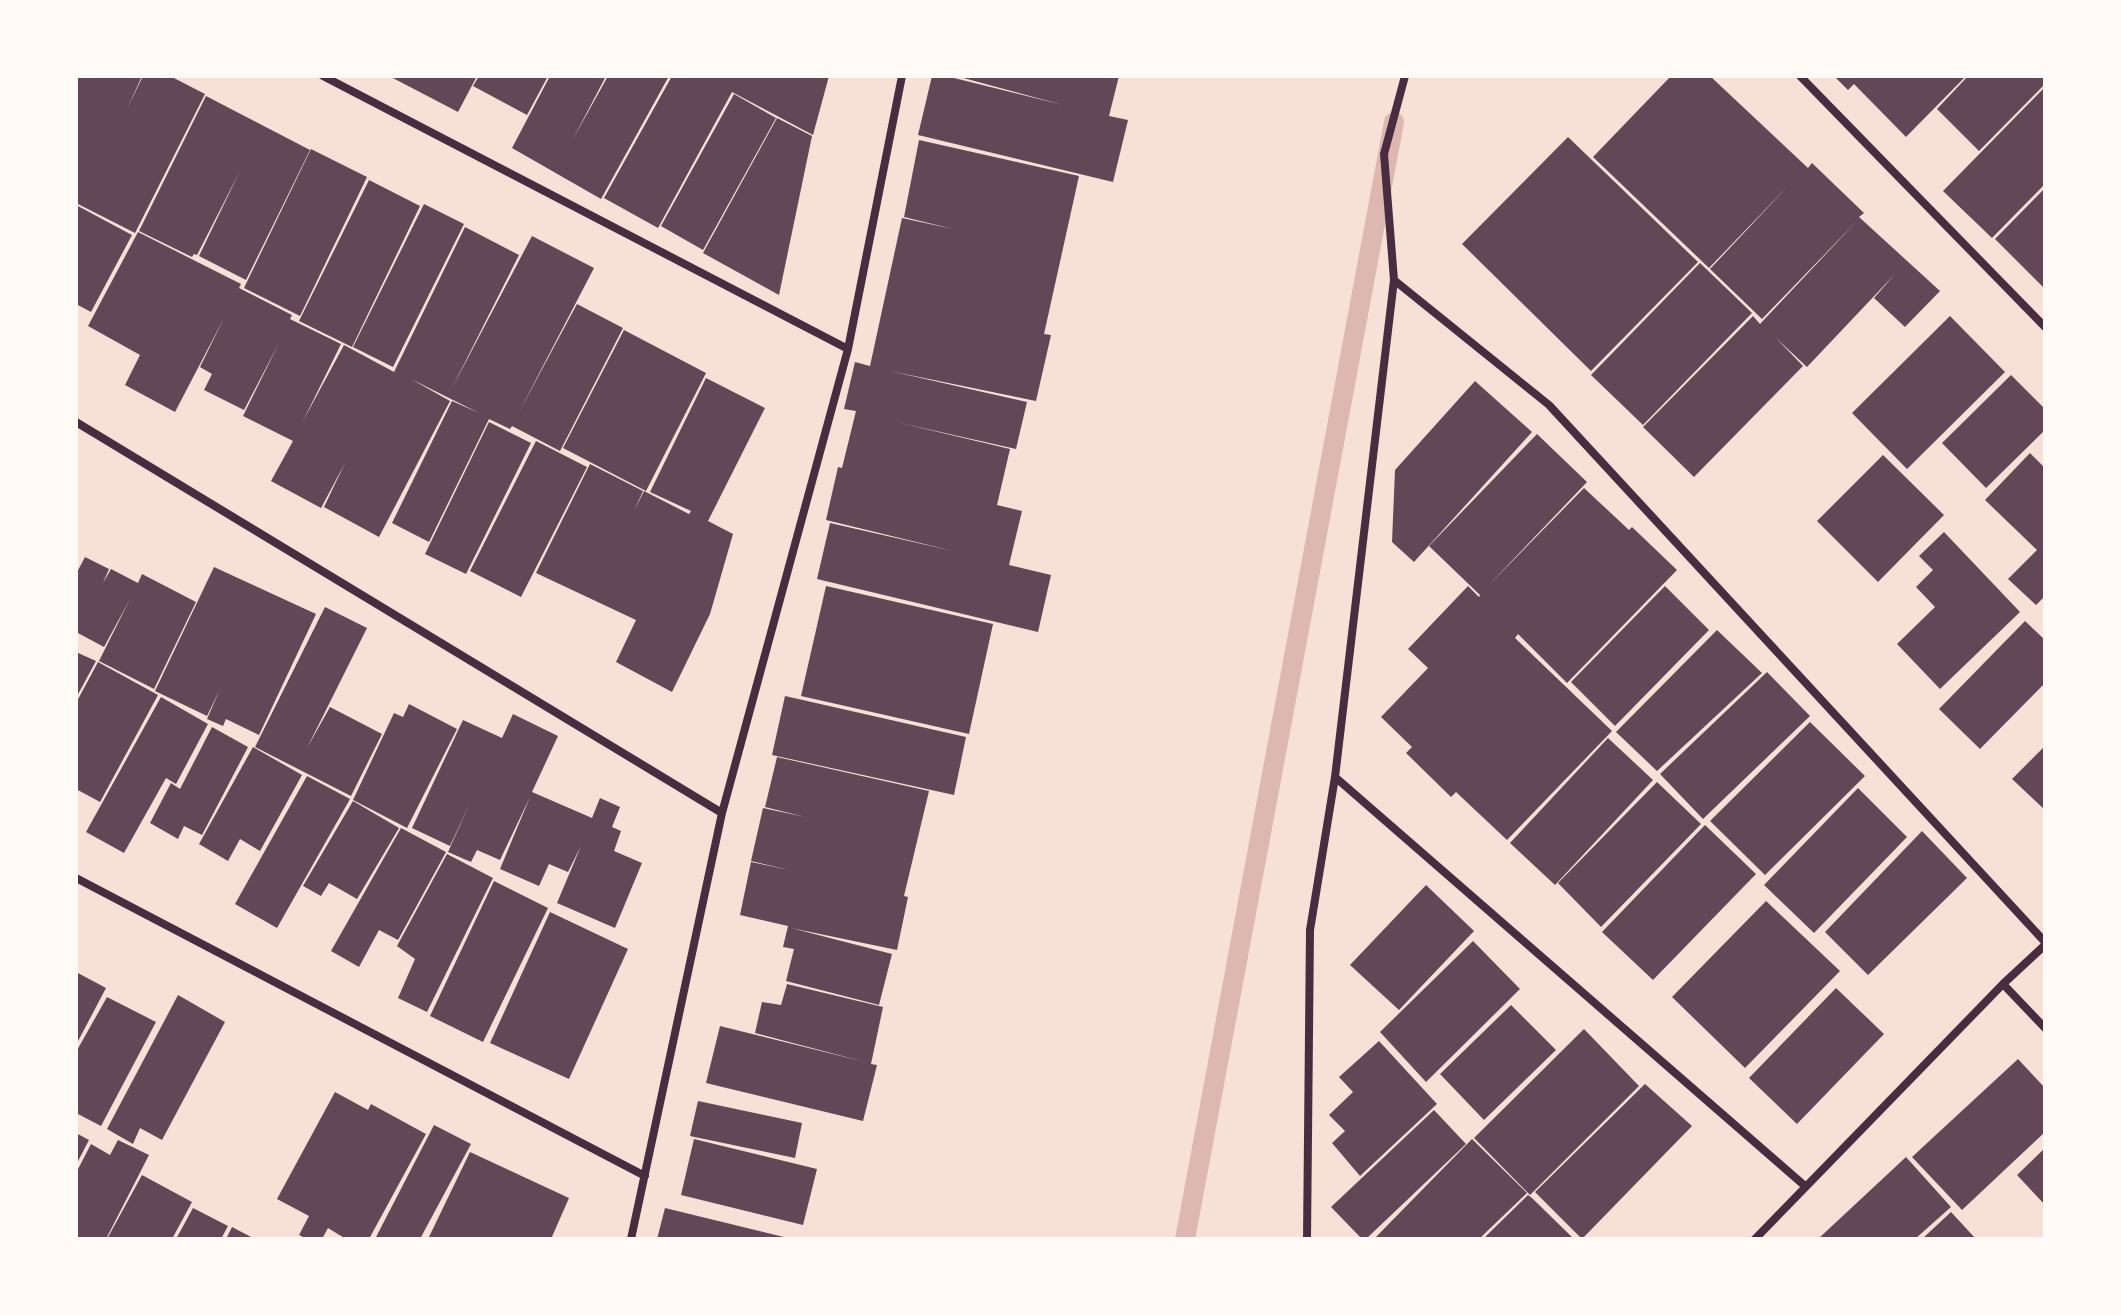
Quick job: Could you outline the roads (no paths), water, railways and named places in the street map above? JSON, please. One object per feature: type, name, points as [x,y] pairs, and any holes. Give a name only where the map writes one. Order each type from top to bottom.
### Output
[{"type":"street","points":[[323,76],[848,349]]},
{"type":"street","points":[[631,1239],[722,813],[848,349],[902,76]]},
{"type":"street","points":[[1307,1239],[1310,930],[1335,777],[1394,280],[1384,154],[1405,76]]},
{"type":"street","points":[[1800,76],[2045,327]]},
{"type":"street","points":[[1394,280],[1549,405],[2045,944],[1755,1239]]},
{"type":"street","points":[[76,422],[722,813]]},
{"type":"street","points":[[1335,777],[1805,1186]]},
{"type":"street","points":[[76,878],[645,1176]]},
{"type":"street","points":[[2003,984],[2045,1028]]},
{"type":"waterway","points":[[1185,1239],[1394,122]]}]
